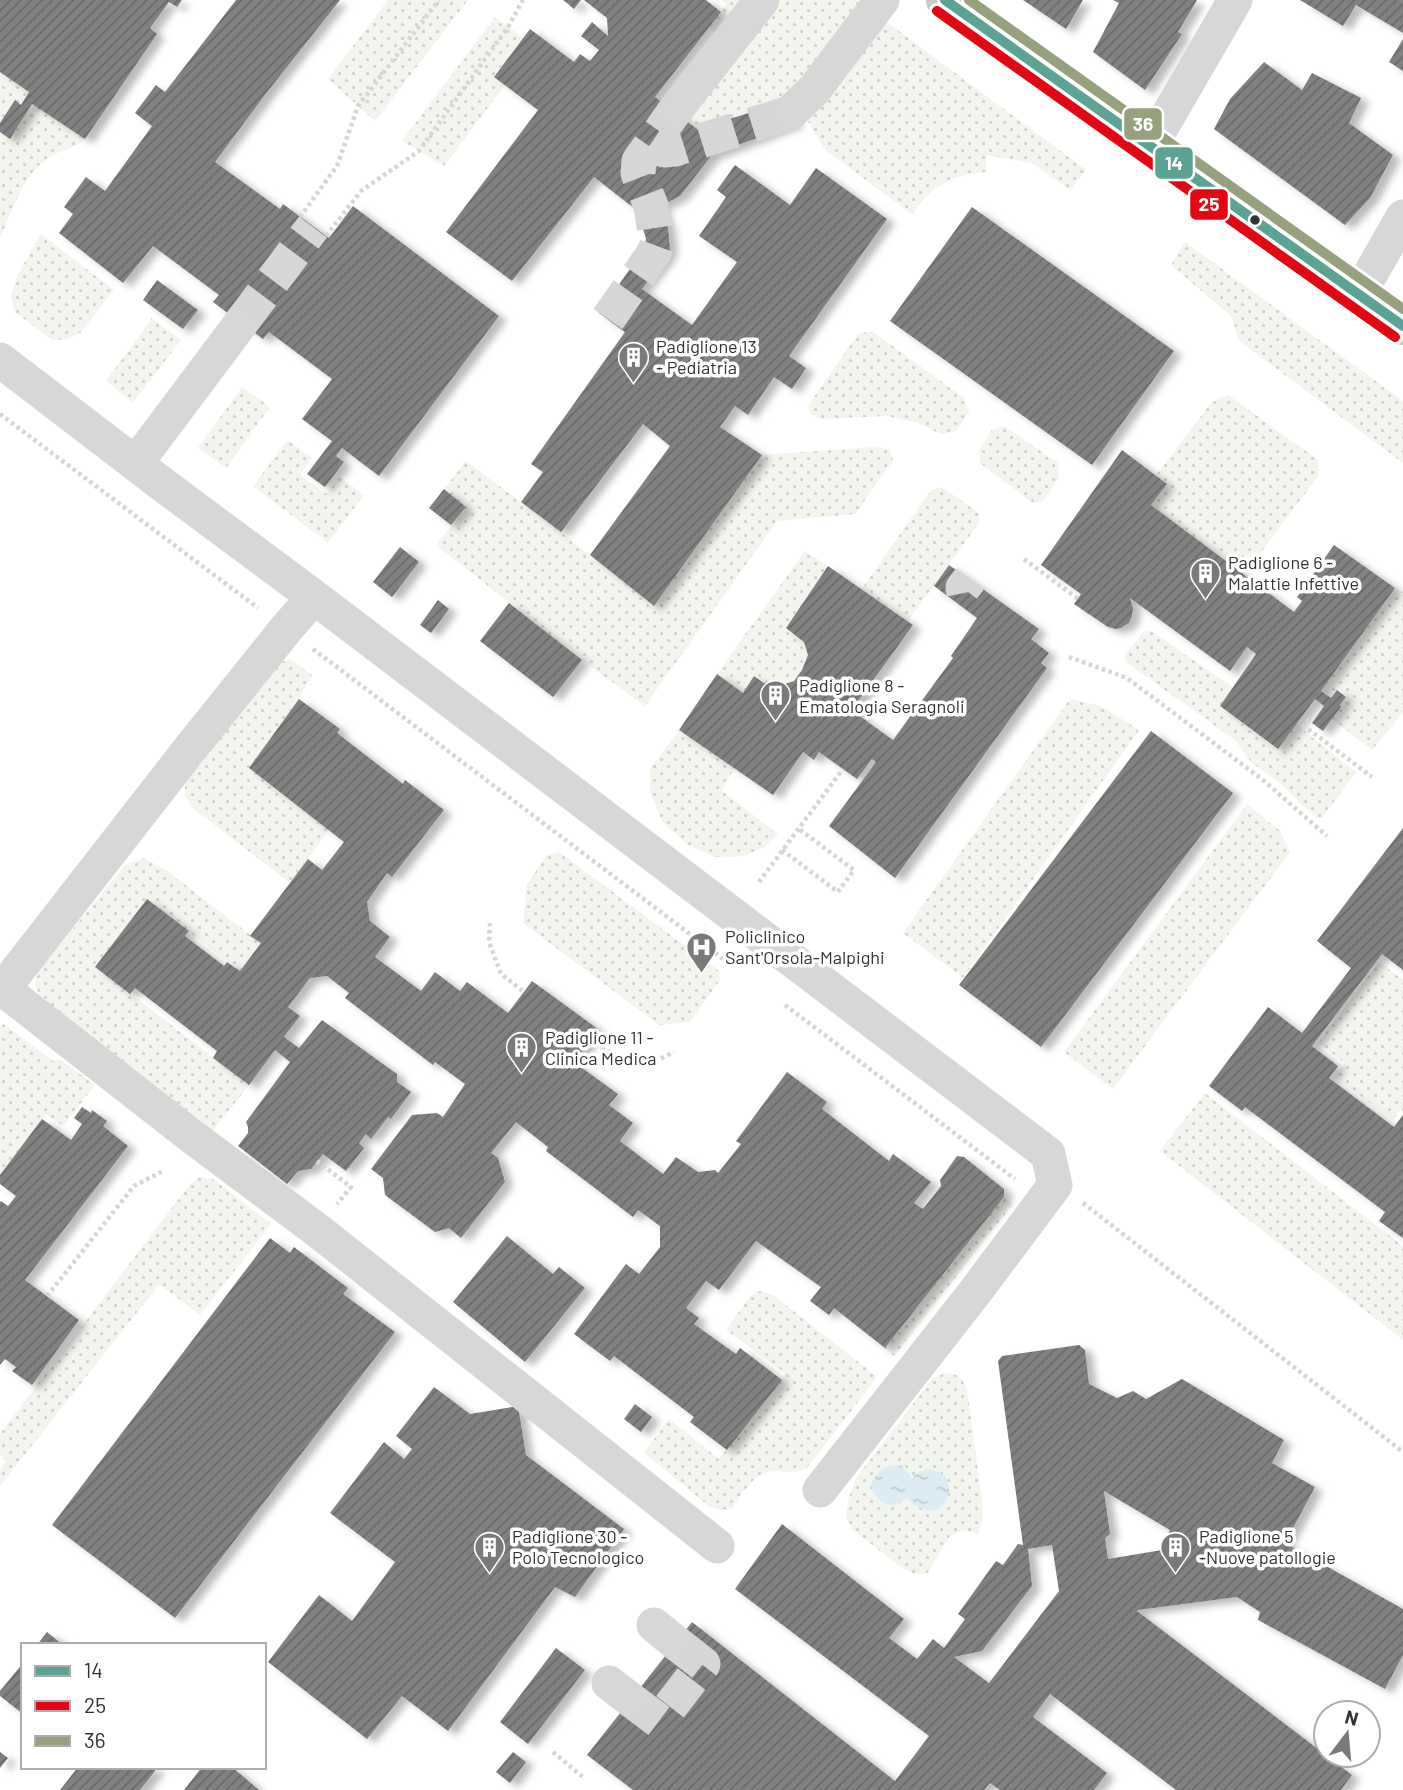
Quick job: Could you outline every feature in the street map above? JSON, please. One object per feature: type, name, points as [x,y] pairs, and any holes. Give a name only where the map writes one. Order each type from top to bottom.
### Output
[{"type":"main road","points":[[945,0],[1403,326]]},
{"type":"street","points":[[674,112],[762,0]]},
{"type":"street","points":[[790,113],[814,90],[882,0]]},
{"type":"street","points":[[1151,145],[1235,0]]},
{"type":"street","points":[[1359,294],[1403,217]]},
{"type":"street","points":[[136,463],[241,323]]},
{"type":"street","points":[[0,360],[1048,1154],[1055,1185],[820,1490]]},
{"type":"street","points":[[314,597],[3,989],[317,1230],[717,1546]]},
{"type":"path","points":[[300,217],[337,166],[358,106],[439,0]]},
{"type":"path","points":[[326,236],[361,191],[419,150],[509,27],[523,0]]},
{"type":"path","points":[[0,414],[723,958]]},
{"type":"path","points":[[1024,559],[1078,599]]},
{"type":"path","points":[[1069,657],[1126,678],[1263,780],[1328,836]]},
{"type":"path","points":[[1309,719],[1304,726],[1372,777]]},
{"type":"path","points":[[760,882],[843,769]]},
{"type":"path","points":[[782,850],[838,892],[854,870],[799,829]]},
{"type":"path","points":[[490,923],[489,942],[501,974],[524,992]]},
{"type":"path","points":[[785,1005],[1024,1186]]},
{"type":"path","points":[[589,1041],[618,1056],[654,1062],[674,1052]]},
{"type":"path","points":[[317,1161],[351,1187],[317,1230]]},
{"type":"path","points":[[47,1296],[134,1186],[165,1170]]},
{"type":"path","points":[[1084,1203],[1403,1451]]},
{"type":"path","points":[[553,1752],[584,1778]]},
{"type":"shaded area","points":[[388,0],[468,0],[375,121],[328,79]]},
{"type":"shaded area","points":[[721,0],[747,0],[720,36],[709,28],[726,4]]},
{"type":"shaded area","points":[[777,0],[856,0],[863,5],[784,102],[697,129],[685,120]]},
{"type":"shaded area","points":[[495,17],[523,38],[494,76],[505,85],[444,166],[402,141]]},
{"type":"shaded area","points":[[884,20],[1086,170],[1070,190],[1032,163],[986,155],[986,172],[943,183],[928,195],[912,214],[825,150],[806,118]]},
{"type":"shaded area","points":[[0,72],[29,92],[21,105],[15,101],[0,123]]},
{"type":"shaded area","points":[[32,104],[85,139],[51,156],[33,172],[20,193],[0,238],[0,132],[10,138]]},
{"type":"shaded area","points":[[41,234],[114,290],[80,333],[67,339],[52,340],[15,312],[11,296],[18,274]]},
{"type":"shaded area","points":[[1185,242],[1403,401],[1403,463],[1239,341],[1231,316],[1171,265]]},
{"type":"shaded area","points":[[152,318],[181,340],[133,403],[106,381]]},
{"type":"shaded area","points":[[872,331],[964,398],[969,412],[956,431],[941,434],[918,423],[887,416],[821,419],[811,415],[808,406],[858,334]]},
{"type":"shaded area","points":[[242,387],[270,407],[226,468],[198,448]]},
{"type":"shaded area","points":[[1228,395],[1318,460],[1319,475],[1244,575],[1151,505],[1166,484],[1156,475],[1212,402]]},
{"type":"shaded area","points":[[1004,426],[1058,463],[1059,478],[1043,501],[1033,503],[980,463],[979,450],[992,430]]},
{"type":"shaded area","points":[[288,440],[312,458],[300,475],[326,494],[340,477],[364,495],[328,543],[253,486]]},
{"type":"shaded area","points":[[873,447],[889,449],[893,460],[855,514],[777,521],[645,706],[436,545],[466,507],[444,489],[466,461],[654,606],[762,455]]},
{"type":"shaded area","points":[[942,487],[979,513],[979,523],[908,621],[861,590],[931,490]]},
{"type":"shaded area","points":[[805,551],[828,566],[786,627],[804,642],[807,648],[803,669],[793,681],[780,686],[773,686],[754,676],[743,693],[717,674]]},
{"type":"shaded area","points":[[1395,588],[1403,592],[1403,712],[1372,750],[1332,719],[1346,696],[1337,690],[1331,698],[1321,691]]},
{"type":"shaded area","points":[[1151,631],[1233,687],[1220,707],[1277,749],[1296,724],[1356,772],[1322,818],[1315,817],[1280,783],[1252,763],[1235,740],[1127,663],[1124,656],[1143,632]]},
{"type":"shaded area","points":[[290,659],[312,675],[299,699],[250,767],[329,830],[290,883],[195,810],[185,796],[185,781],[279,663]]},
{"type":"shaded area","points":[[1070,699],[1101,706],[1139,730],[963,978],[903,933]]},
{"type":"shaded area","points":[[679,730],[735,768],[721,790],[778,834],[765,847],[744,856],[715,857],[688,845],[662,822],[650,791],[650,769]]},
{"type":"shaded area","points":[[1247,804],[1280,831],[1290,852],[1113,1089],[1064,1052]]},
{"type":"shaded area","points":[[559,852],[719,971],[720,980],[690,1022],[659,1025],[523,923],[527,884],[547,855]]},
{"type":"shaded area","points":[[144,858],[166,870],[261,943],[240,971],[147,899],[96,967],[249,1085],[213,1131],[41,999],[35,985],[37,973],[125,865]]},
{"type":"shaded area","points":[[1379,962],[1403,980],[1403,1112],[1400,1110],[1393,1120],[1335,1077],[1345,1063],[1318,1043]]},
{"type":"shaded area","points":[[4,1024],[53,1061],[60,1059],[95,1085],[63,1126],[46,1114],[0,1175],[0,1026]]},
{"type":"shaded area","points":[[1205,1093],[1403,1246],[1403,1340],[1160,1151]]},
{"type":"shaded area","points":[[198,1177],[213,1179],[271,1224],[200,1315],[163,1287],[157,1287],[0,1486],[0,1469],[6,1461],[0,1454],[0,1434]]},
{"type":"shaded area","points":[[1004,1197],[1013,1204],[894,1356],[885,1348]]},
{"type":"shaded area","points":[[760,1291],[773,1295],[876,1376],[807,1468],[796,1472],[773,1471],[762,1474],[750,1484],[732,1508],[721,1510],[710,1507],[644,1453],[669,1419],[719,1459],[782,1380],[785,1373],[726,1330],[751,1295]]},
{"type":"shaded area","points":[[945,1373],[959,1377],[967,1389],[983,1508],[982,1522],[978,1534],[964,1530],[950,1536],[927,1574],[912,1573],[852,1529],[846,1516],[849,1497],[856,1478],[932,1379]]},
{"type":"water","points":[[892,1465],[902,1466],[912,1478],[923,1470],[937,1471],[945,1477],[948,1484],[946,1502],[931,1510],[919,1508],[906,1498],[895,1504],[885,1504],[871,1486],[878,1473]]},
{"type":"building","points":[[0,0],[182,0],[177,7],[169,2],[150,28],[157,34],[85,139],[32,104],[10,139],[0,132],[0,123],[15,100],[21,105],[29,92],[0,72]]},
{"type":"building","points":[[236,0],[340,0],[215,162],[280,209],[283,204],[329,238],[353,206],[499,316],[379,476],[342,448],[336,456],[344,462],[325,487],[307,474],[332,441],[302,419],[332,379],[269,332],[263,339],[241,323],[213,302],[219,295],[153,246],[123,283],[59,233],[73,214],[64,207],[86,177],[105,191],[152,126],[135,113],[156,85],[165,92]]},
{"type":"building","points":[[563,0],[581,0],[574,9]]},
{"type":"building","points":[[584,0],[706,0],[721,12],[655,97],[697,129],[784,102],[796,123],[712,155],[680,196],[662,205],[670,249],[642,289],[692,325],[737,262],[699,236],[726,197],[717,190],[735,165],[790,205],[816,168],[887,219],[789,356],[806,368],[792,389],[774,377],[748,415],[735,406],[720,427],[762,455],[654,606],[590,555],[670,446],[643,424],[561,532],[521,502],[543,472],[531,464],[625,332],[599,313],[645,245],[646,238],[635,207],[594,177],[512,281],[446,232],[538,110],[494,77],[530,29],[574,62],[580,54],[590,61],[599,50],[581,36],[592,22],[608,36],[607,18]]},
{"type":"building","points":[[1023,0],[1083,0],[1066,29]]},
{"type":"building","points":[[1113,0],[1197,0],[1178,32],[1182,34],[1145,90],[1093,52],[1119,3]]},
{"type":"building","points":[[1300,0],[1403,0],[1403,33],[1356,5],[1343,26]]},
{"type":"building","points":[[1403,39],[1403,71],[1389,62]]},
{"type":"building","points":[[1264,62],[1302,90],[1312,73],[1361,98],[1349,123],[1393,155],[1370,198],[1345,225],[1214,129],[1230,99]]},
{"type":"building","points":[[972,207],[1174,351],[1092,465],[890,321]]},
{"type":"building","points":[[157,280],[198,310],[183,329],[143,300]]},
{"type":"building","name":"Padiglione 6 - Malattie Infettive","points":[[1122,450],[1167,484],[1151,505],[1294,612],[1302,601],[1297,597],[1334,545],[1395,588],[1321,691],[1331,698],[1337,690],[1346,697],[1323,731],[1312,723],[1324,706],[1315,699],[1278,749],[1220,706],[1256,654],[1247,647],[1230,671],[1130,598],[1133,608],[1129,623],[1116,629],[1108,627],[1074,604],[1081,594],[1041,565]]},
{"type":"building","points":[[444,489],[466,507],[451,525],[429,508]]},
{"type":"building","points":[[400,547],[419,562],[392,597],[373,582]]},
{"type":"building","name":"Padiglione 8 - Ematologia Seragnoli","points":[[949,565],[1039,629],[1031,639],[1049,653],[1041,663],[1047,668],[895,878],[829,826],[876,762],[872,759],[857,779],[819,752],[814,760],[803,752],[773,795],[679,730],[717,674],[743,693],[754,676],[764,683],[779,686],[794,681],[808,655],[804,642],[786,628],[828,566],[913,625],[859,700],[861,717],[893,740],[953,658],[951,656],[977,618],[934,586]]},
{"type":"building","points":[[438,600],[449,609],[431,633],[420,625]]},
{"type":"building","points":[[509,603],[582,660],[553,697],[480,641]]},
{"type":"building","points":[[299,699],[340,729],[337,733],[403,784],[405,780],[444,810],[392,877],[387,873],[367,902],[370,921],[390,937],[375,957],[421,991],[435,972],[460,991],[467,982],[508,1013],[532,981],[598,1029],[574,1062],[618,1094],[609,1105],[633,1123],[620,1141],[663,1174],[676,1157],[698,1172],[715,1170],[718,1173],[741,1144],[736,1141],[787,1072],[827,1102],[822,1109],[889,1161],[893,1154],[931,1182],[914,1203],[923,1209],[941,1186],[940,1180],[957,1156],[964,1157],[1004,1189],[1004,1197],[885,1348],[834,1308],[829,1315],[810,1301],[821,1287],[756,1241],[719,1290],[706,1281],[686,1308],[699,1318],[694,1324],[736,1354],[740,1348],[782,1380],[727,1450],[690,1422],[694,1417],[614,1356],[610,1361],[574,1334],[626,1264],[639,1274],[660,1247],[660,1226],[638,1210],[633,1217],[546,1151],[548,1147],[516,1122],[491,1153],[498,1158],[505,1182],[461,1238],[449,1228],[435,1232],[385,1195],[383,1178],[371,1169],[412,1115],[437,1113],[443,1117],[465,1084],[435,1062],[433,1065],[345,998],[349,993],[327,976],[310,978],[288,1007],[300,1016],[284,1037],[299,1048],[322,1020],[397,1074],[397,1082],[411,1092],[391,1119],[388,1117],[371,1139],[366,1134],[359,1143],[364,1148],[346,1171],[323,1154],[311,1169],[298,1171],[287,1184],[238,1146],[248,1133],[246,1122],[290,1062],[275,1050],[249,1085],[213,1058],[217,1051],[135,988],[130,994],[95,967],[147,899],[189,931],[185,936],[224,966],[227,962],[240,971],[261,943],[250,936],[308,859],[322,870],[344,842],[249,768]]},
{"type":"building","points":[[1151,731],[1233,793],[1041,1047],[959,985]]},
{"type":"building","points":[[1403,828],[1403,970],[1382,954],[1312,1046],[1338,1066],[1329,1078],[1394,1127],[1403,1115],[1403,1238],[1379,1221],[1385,1212],[1245,1107],[1242,1111],[1209,1086],[1268,1007],[1302,1033],[1351,968],[1317,941]]},
{"type":"building","points":[[82,1107],[91,1113],[92,1110],[107,1121],[103,1126],[128,1146],[25,1280],[79,1320],[32,1385],[12,1371],[16,1367],[5,1359],[0,1365],[0,1202],[8,1206],[16,1196],[0,1184],[0,1175],[42,1119],[71,1140],[82,1124],[74,1118]]},
{"type":"building","points":[[507,1236],[553,1274],[559,1267],[585,1288],[525,1362],[453,1302]]},
{"type":"building","points":[[270,1238],[290,1253],[294,1247],[348,1288],[343,1294],[395,1332],[175,1618],[52,1525]]},
{"type":"building","points":[[1079,1345],[1085,1350],[1089,1384],[1117,1398],[1133,1391],[1146,1399],[1182,1379],[1284,1440],[1272,1463],[1315,1487],[1285,1543],[1403,1609],[1403,1655],[1385,1689],[1258,1620],[1260,1612],[1237,1597],[1137,1611],[1312,1744],[1312,1769],[1344,1769],[1352,1775],[1341,1790],[1176,1790],[1050,1694],[1033,1717],[1107,1773],[1094,1790],[1000,1790],[990,1783],[984,1790],[633,1790],[587,1755],[692,1622],[895,1781],[929,1736],[735,1589],[782,1524],[904,1619],[889,1638],[917,1659],[933,1639],[944,1648],[965,1619],[958,1614],[996,1561],[1003,1565],[1018,1544],[1023,1545],[998,1361],[1002,1356]],"holes":[[[1104,1491],[1170,1530],[1162,1550],[1108,1559],[1105,1538],[1110,1534]],[[1052,1545],[1059,1591],[989,1683],[954,1657],[982,1651],[1032,1586],[1028,1549]]]},
{"type":"building","name":"Padiglione 30 - Polo Tecnologico","points":[[434,1387],[470,1414],[518,1406],[526,1455],[624,1529],[575,1597],[555,1587],[448,1731],[402,1696],[367,1739],[268,1662],[319,1595],[352,1621],[395,1562],[330,1513],[384,1442],[404,1459],[412,1449],[396,1436]]},
{"type":"building","points":[[635,1404],[652,1417],[641,1432],[624,1419]]},
{"type":"building","points":[[47,1632],[61,1643],[39,1643]]},
{"type":"building","points":[[556,1648],[585,1670],[528,1744],[500,1722]]},
{"type":"building","points":[[21,1665],[21,1712],[0,1696],[0,1691]]},
{"type":"building","points":[[0,1752],[8,1758],[0,1768]]},
{"type":"building","points":[[513,1752],[526,1762],[510,1783],[496,1772]]},
{"type":"building","points":[[76,1769],[156,1769],[140,1790],[60,1790]]},
{"type":"building","points":[[200,1769],[234,1769],[259,1790],[184,1790]]},
{"type":"tunnel","points":[[608,319],[657,245],[651,206],[638,173],[639,161],[674,112]]},
{"type":"tunnel","points":[[652,142],[664,150],[675,149],[790,113]]},
{"type":"tunnel","points":[[241,323],[313,227]]},
{"type":"tunnel","points":[[964,593],[963,588],[970,579]]},
{"type":"tunnel","points":[[631,1700],[659,1721],[703,1664],[676,1643]]},
{"type":"transit line","name":"14","points":[[945,0],[1403,326]]},
{"type":"transit line","name":"36","points":[[969,0],[1403,309]]},
{"type":"transit line","name":"25","points":[[937,11],[1395,337]]},
{"type":"place","name":"Padiglione 13 - Pediatria","points":[[633,384]]},
{"type":"place","name":"Padiglione 6 - Malattie Infettive","points":[[1205,600]]},
{"type":"place","name":"Padiglione 8 - Ematologia Seragnoli","points":[[776,723]]},
{"type":"place","name":"Policlinico Sant'Orsola-Malpighi","points":[[702,974]]},
{"type":"place","name":"Padiglione 11 - Clinica Medica","points":[[522,1075]]},
{"type":"place","name":"Padiglione 30 - Polo Tecnologico","points":[[489,1574]]},
{"type":"place","name":"Padiglione 5 -Nuove patollogie","points":[[1176,1574]]}]
